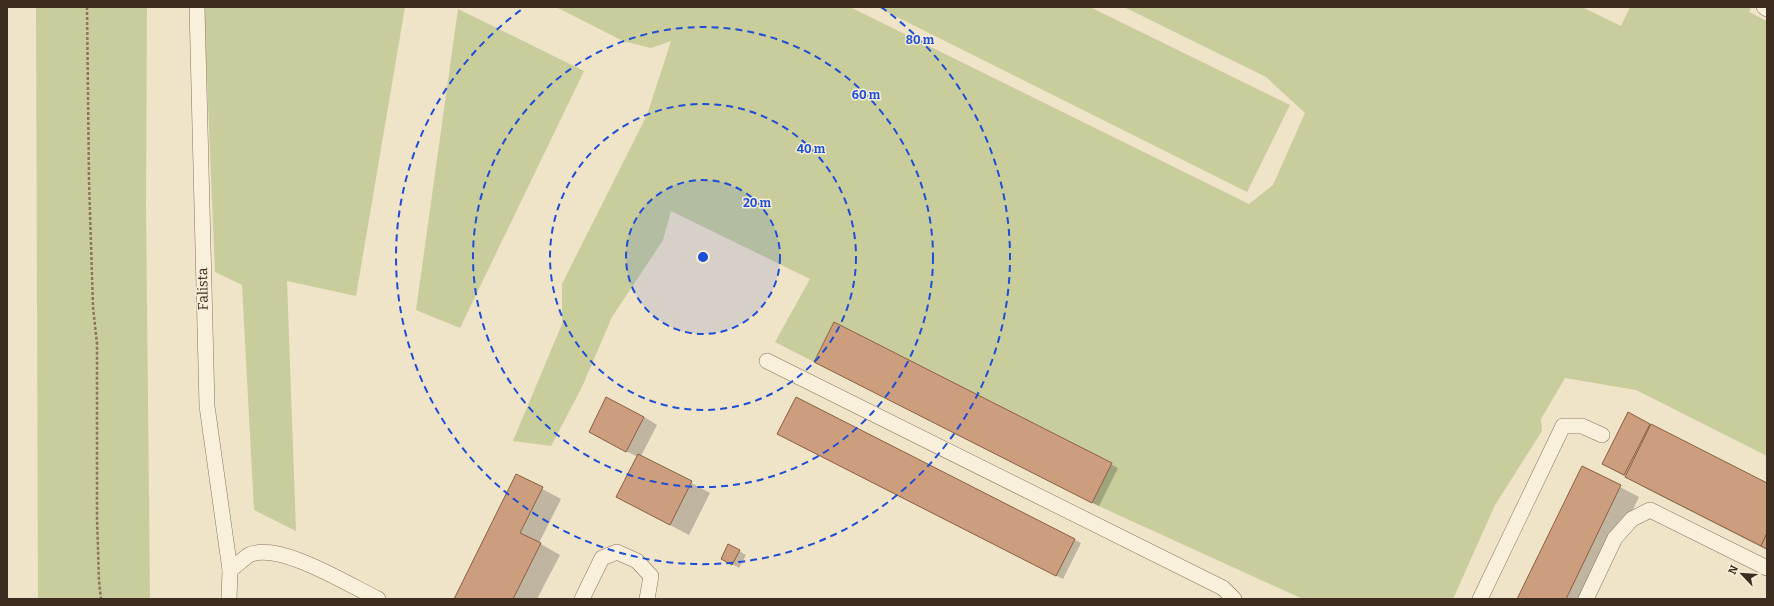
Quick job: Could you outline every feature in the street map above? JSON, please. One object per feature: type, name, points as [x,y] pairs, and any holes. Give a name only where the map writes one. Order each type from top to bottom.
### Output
[{"type":"lane","name":"Falista","points":[[197,7],[206,398],[230,570],[229,599]]},
{"type":"lane","points":[[767,361],[1223,588],[1234,599]]},
{"type":"lane","points":[[1480,599],[1563,426],[1582,426],[1602,436]]},
{"type":"lane","points":[[1586,599],[1615,538],[1632,518],[1650,510],[1767,568]]},
{"type":"lane","points":[[230,570],[250,555],[273,552],[304,562],[378,599]]},
{"type":"lane","points":[[582,599],[602,558],[616,552],[637,561],[650,576],[647,599]]},
{"type":"path","points":[[87,7],[89,181],[93,307],[97,344],[97,526],[101,599]]},
{"type":"green space","points":[[36,7],[147,7],[146,203],[150,599],[38,599]]},
{"type":"green space","points":[[204,7],[405,7],[356,296],[287,281],[296,531],[254,510],[242,285],[215,272]]},
{"type":"green space","points":[[556,7],[850,7],[1249,204],[1273,185],[1305,113],[1266,77],[1124,7],[1582,7],[1621,26],[1630,7],[1751,7],[1749,12],[1767,21],[1767,456],[1636,390],[1565,378],[1541,419],[1542,431],[1495,505],[1453,599],[1303,599],[1092,503],[1112,463],[834,322],[814,362],[775,342],[810,279],[671,211],[663,240],[612,317],[582,387],[551,446],[513,441],[562,324],[562,284],[647,115],[671,41],[651,48],[623,41]]},
{"type":"green space","points":[[877,7],[1090,7],[1290,105],[1247,192]]},
{"type":"green space","points":[[458,9],[584,71],[460,328],[416,310]]},
{"type":"building","points":[[834,322],[1112,463],[1092,503],[814,362]]},
{"type":"building","points":[[606,397],[644,417],[626,452],[589,432]]},
{"type":"building","points":[[796,397],[1075,539],[1056,576],[777,434]]},
{"type":"building","points":[[1628,412],[1650,424],[1624,475],[1602,464]]},
{"type":"building","points":[[1651,424],[1767,483],[1767,533],[1761,546],[1625,477]]},
{"type":"building","points":[[638,454],[692,481],[670,525],[616,497]]},
{"type":"building","points":[[1582,466],[1621,485],[1566,599],[1517,599]]},
{"type":"building","points":[[516,474],[543,487],[520,533],[541,543],[513,599],[454,599]]},
{"type":"building","points":[[1767,533],[1767,549],[1761,546]]},
{"type":"building","points":[[728,544],[740,550],[732,565],[721,559]]}]
